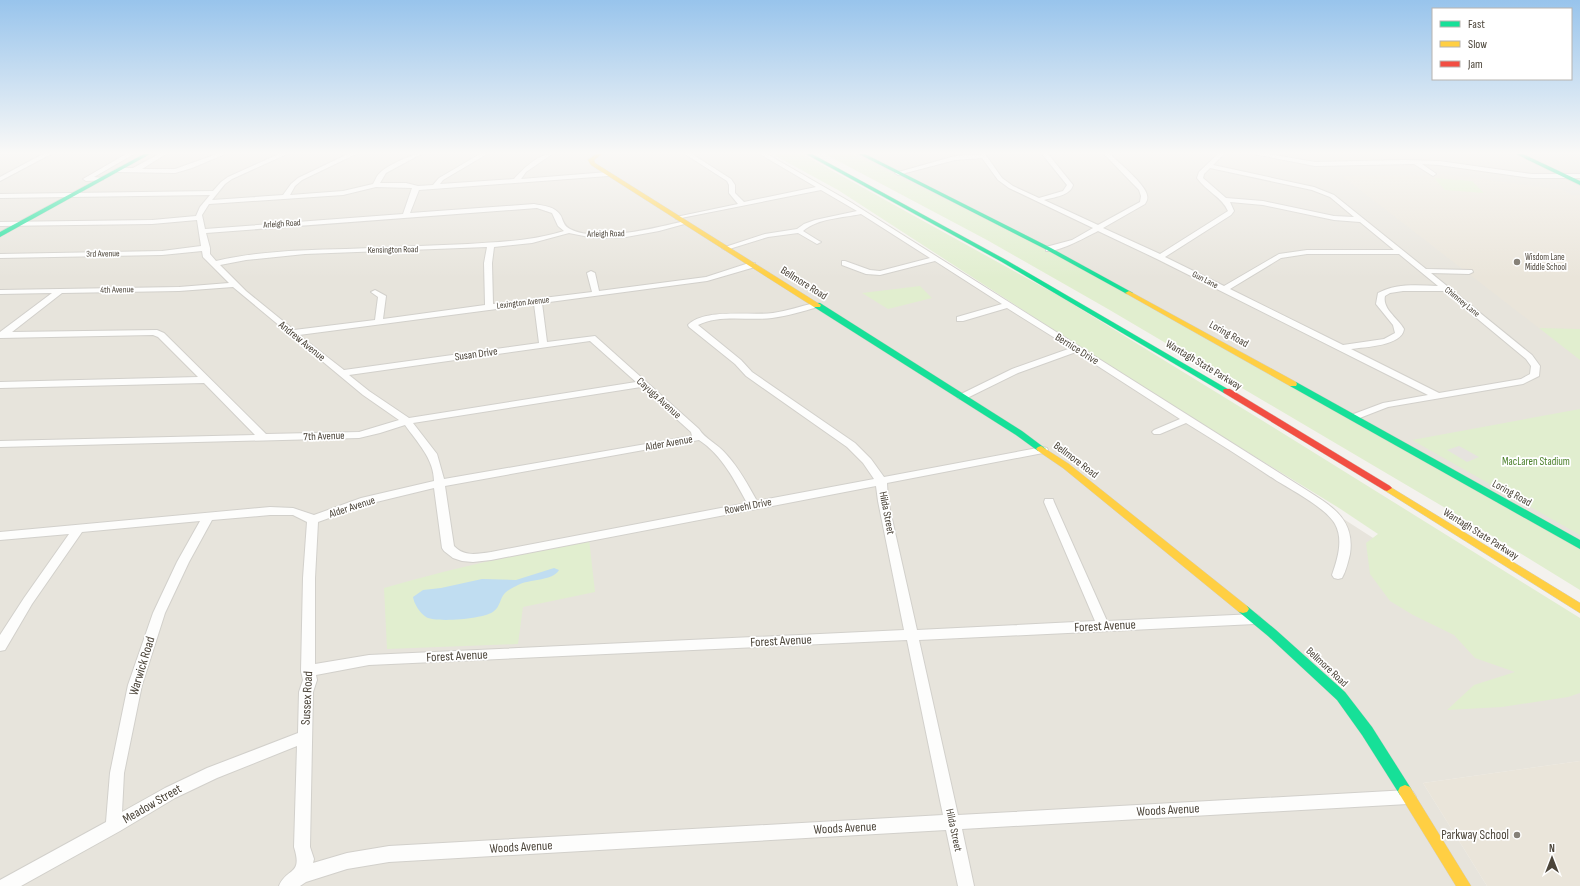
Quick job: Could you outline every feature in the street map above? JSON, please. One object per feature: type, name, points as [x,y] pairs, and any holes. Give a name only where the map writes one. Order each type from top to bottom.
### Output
[{"type":"main road","points":[[0,235],[72,195]]},
{"type":"main road","name":"Bellmore Road","points":[[642,195],[962,397],[1066,466],[1272,633],[1341,696],[1367,732],[1464,886]]},
{"type":"main road","name":"Wantagh State Parkway","points":[[884,195],[985,250],[1117,327],[1388,490],[1580,609]]},
{"type":"main road","name":"Wantagh State Parkway","points":[[896,195],[1072,292],[1202,368],[1497,546]]},
{"type":"main road","name":"Loring Road","points":[[944,195],[1049,249],[1354,417],[1580,545]]},
{"type":"street","points":[[0,196],[48,195]]},
{"type":"street","points":[[0,224],[152,222],[200,218],[199,215],[203,207],[213,195]]},
{"type":"street","points":[[209,202],[309,195]]},
{"type":"street","points":[[406,215],[413,195]]},
{"type":"street","points":[[734,195],[742,204]]},
{"type":"street","name":"Arleigh Road","points":[[202,231],[534,206],[546,208],[554,212],[560,224],[570,231],[588,235],[609,235],[653,231],[681,220],[742,204],[785,195]]},
{"type":"street","name":"Bernice Drive","points":[[834,195],[1334,514],[1341,524],[1344,535],[1344,554],[1338,575]]},
{"type":"street","name":"Gun Lane","points":[[1029,195],[1160,257],[1438,396]]},
{"type":"street","points":[[1038,200],[1054,195]]},
{"type":"street","points":[[1049,249],[1074,241],[1140,205],[1145,198],[1145,195]]},
{"type":"street","points":[[1160,257],[1229,214],[1231,211],[1230,206],[1218,195]]},
{"type":"street","name":"Chimney Lane","points":[[1331,195],[1529,357],[1536,365],[1537,370],[1534,376],[1523,381],[1380,407],[1354,417]]},
{"type":"street","points":[[1223,200],[1263,203],[1334,218],[1361,220]]},
{"type":"street","points":[[726,248],[768,235],[799,231],[806,226],[817,222],[862,212]]},
{"type":"street","name":"Andrew Avenue","points":[[200,218],[206,255],[234,285],[366,393],[407,421],[432,454],[439,475],[438,484],[448,548],[453,554]]},
{"type":"street","name":"Kensington Road","points":[[215,264],[250,257],[302,252],[425,250],[535,240],[570,231]]},
{"type":"street","points":[[799,231],[817,242]]},
{"type":"street","points":[[489,307],[488,263],[491,244]]},
{"type":"street","name":"3rd Avenue","points":[[0,256],[162,253],[206,248]]},
{"type":"street","points":[[1224,289],[1279,256],[1286,254],[1307,252],[1401,252]]},
{"type":"street","points":[[845,263],[869,272],[880,273],[936,259]]},
{"type":"street","name":"Lexington Avenue","points":[[292,333],[707,279],[752,265]]},
{"type":"street","points":[[1424,272],[1469,272]]},
{"type":"street","points":[[591,273],[596,293]]},
{"type":"street","name":"4th Avenue","points":[[0,292],[179,289],[234,285]]},
{"type":"street","points":[[1342,348],[1394,338],[1399,333],[1400,328],[1397,322],[1382,307],[1380,302],[1381,296],[1384,293],[1400,289],[1446,289]]},
{"type":"street","points":[[1,336],[60,291]]},
{"type":"street","points":[[375,292],[382,296],[379,321]]},
{"type":"street","points":[[538,301],[543,345]]},
{"type":"street","name":"Hilda Street","points":[[815,305],[772,316],[723,316],[700,320],[692,324],[738,362],[749,374],[851,445],[867,461],[881,481],[883,501],[966,886]]},
{"type":"street","points":[[960,319],[1008,305]]},
{"type":"street","points":[[1,336],[154,332],[161,336],[263,438]]},
{"type":"street","name":"Susan Drive","points":[[343,373],[592,338],[605,349]]},
{"type":"street","name":"Cayuga Avenue","points":[[605,349],[696,431],[696,434],[702,437],[727,462],[754,505]]},
{"type":"street","points":[[962,397],[1014,371],[1077,349]]},
{"type":"street","points":[[0,385],[205,380]]},
{"type":"street","name":"7th Avenue","points":[[0,444],[359,435],[407,421],[643,384]]},
{"type":"street","points":[[1157,432],[1187,419]]},
{"type":"street","name":"Alder Avenue","points":[[312,520],[365,501],[426,486],[702,437]]},
{"type":"street","name":"Rowehl Drive","points":[[453,554],[466,559],[491,556],[1042,450]]},
{"type":"street","points":[[1049,502],[1103,626]]},
{"type":"street","points":[[0,536],[270,511],[293,511],[304,514],[312,520]]},
{"type":"street","name":"Warwick Road","points":[[114,826],[117,773],[135,685],[159,613],[183,562],[208,517]]},
{"type":"street","name":"Sussex Road","points":[[301,875],[306,859],[302,847],[306,692],[310,680],[308,671],[309,578],[312,520]]},
{"type":"street","points":[[0,646],[28,601],[78,529]]},
{"type":"street","name":"Forest Avenue","points":[[308,671],[369,660],[1255,619]]},
{"type":"street","name":"Meadow Street","points":[[5,886],[114,826],[170,793],[212,773],[305,737]]},
{"type":"street","name":"Woods Avenue","points":[[287,886],[301,875],[347,862],[389,854],[1408,797]]},
{"type":"shaded area","points":[[0,195],[839,195],[1580,671],[1580,761],[1423,783],[1487,886],[0,886]]},
{"type":"shaded area","points":[[924,195],[1580,195],[1580,585]]},
{"type":"shaded area","name":"Wisdom Lane Middle School","points":[[1367,195],[1580,195],[1580,329],[1539,328]]},
{"type":"shaded area","points":[[1459,446],[1479,457],[1467,462],[1447,450]]},
{"type":"shaded area","name":"Parkway School","points":[[1580,761],[1580,886],[1487,886],[1423,783]]},
{"type":"green space","points":[[846,195],[877,195],[1061,297],[1580,618],[1580,693],[1568,697],[1502,707],[1447,710],[1474,685],[1515,672],[1475,658],[1454,635],[1413,615],[1390,601],[1370,574],[1366,543],[1378,534],[1339,508],[1140,386]]},
{"type":"green space","points":[[903,195],[937,195],[1048,250],[1580,548],[1580,590],[1481,529],[1108,309],[987,240]]},
{"type":"green space","points":[[920,286],[932,298],[888,309],[862,293]]},
{"type":"green space","points":[[1539,328],[1580,329],[1580,360]]},
{"type":"green space","name":"MacLaren Stadium","points":[[1580,409],[1580,535],[1412,440]]},
{"type":"green space","points":[[589,539],[595,592],[523,607],[518,644],[387,649],[384,588],[461,568]]},
{"type":"water","points":[[554,568],[559,570],[552,576],[523,583],[509,590],[503,595],[499,605],[494,611],[481,616],[449,620],[431,619],[426,617],[420,611],[413,597],[423,590],[441,588],[482,579],[516,580]]},
{"type":"traffic: fast","points":[[0,235],[72,195]]},
{"type":"traffic: fast","points":[[884,195],[1004,261],[1227,391]]},
{"type":"traffic: fast","points":[[943,195],[1049,249],[1129,293]]},
{"type":"traffic: fast","points":[[817,305],[1019,433],[1041,449]]},
{"type":"traffic: fast","points":[[1293,384],[1580,545]]},
{"type":"traffic: fast","points":[[1243,609],[1272,633],[1341,696],[1367,731],[1405,791]]},
{"type":"traffic: slow","points":[[643,195],[817,305]]},
{"type":"traffic: slow","points":[[1129,293],[1293,384]]},
{"type":"traffic: slow","points":[[1041,449],[1066,466],[1243,609]]},
{"type":"traffic: slow","points":[[1387,488],[1580,609]]},
{"type":"traffic: slow","points":[[1405,791],[1464,886]]},
{"type":"traffic: jam","points":[[1227,391],[1387,488]]},
{"type":"place","name":"Wisdom Lane Middle School","points":[[1517,262]]},
{"type":"place","name":"Parkway School","points":[[1517,835]]}]
